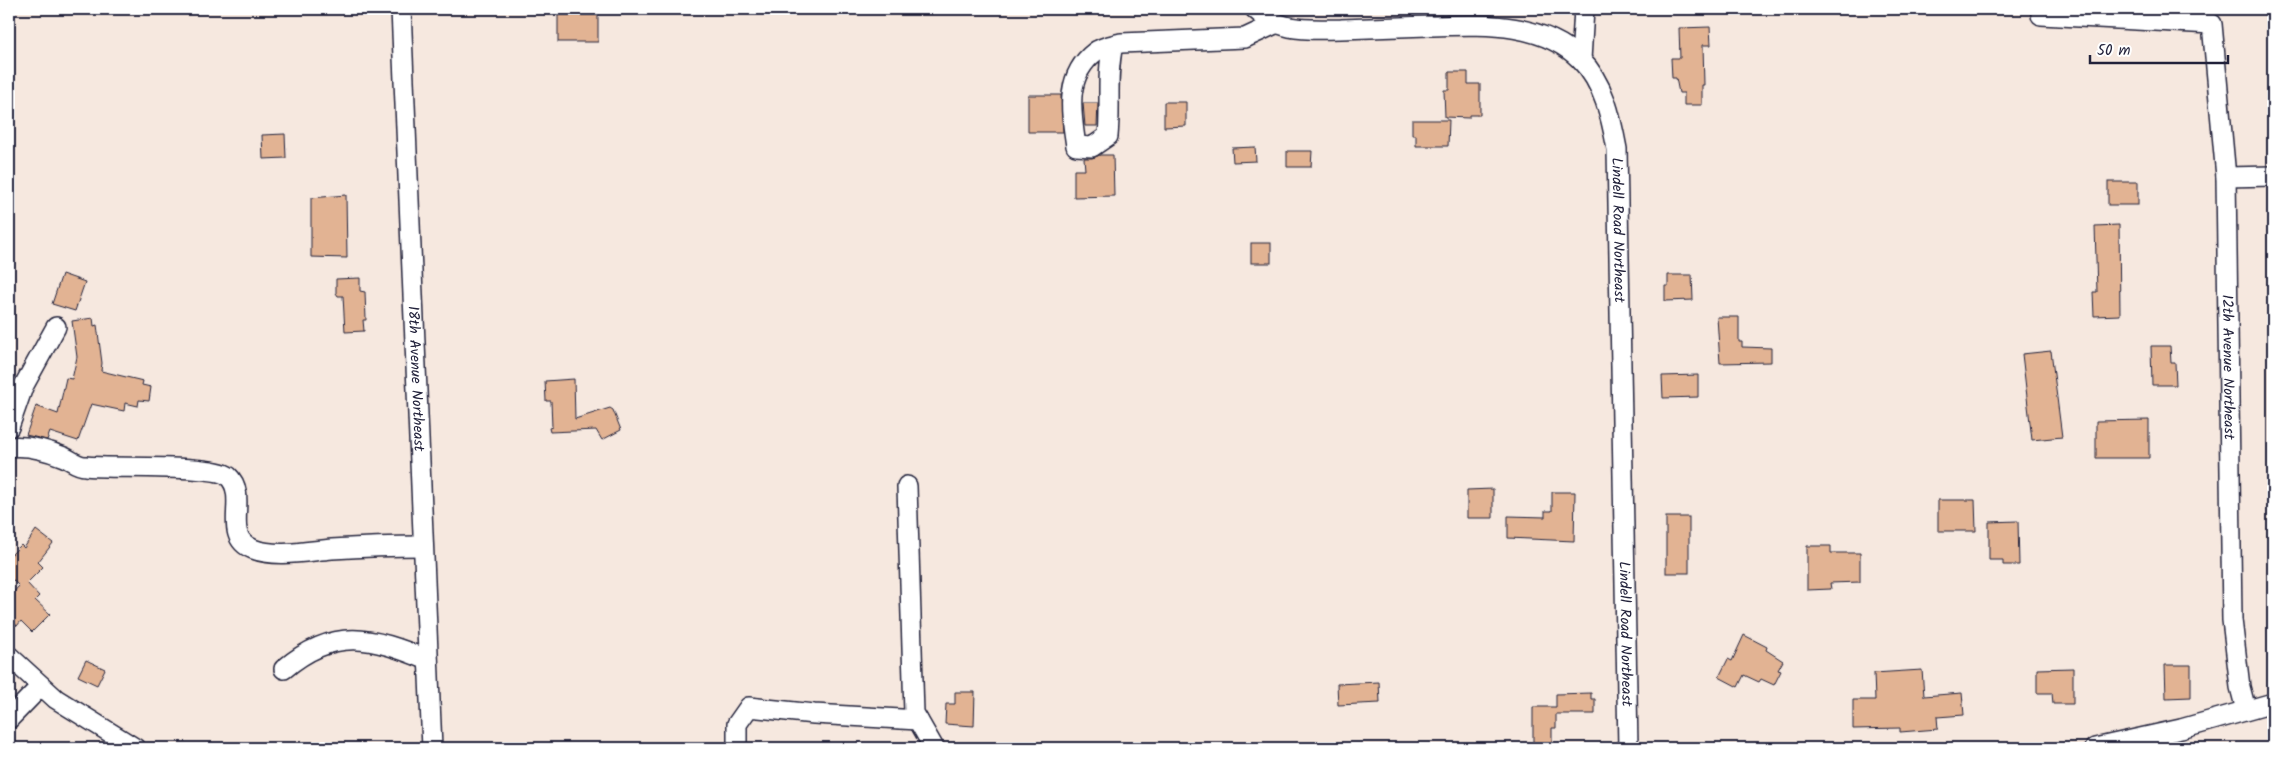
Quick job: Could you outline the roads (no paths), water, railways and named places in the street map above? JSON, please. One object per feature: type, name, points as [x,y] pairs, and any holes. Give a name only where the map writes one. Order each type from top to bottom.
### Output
[{"type":"street","name":"18th Avenue Northeast","points":[[400,9],[432,748]]},
{"type":"street","name":"Lindell Road Northeast","points":[[1255,9],[1275,24],[1304,30],[1475,25],[1525,30],[1552,41],[1581,60],[1599,88],[1610,110],[1617,149],[1628,748]]},
{"type":"street","points":[[1581,60],[1584,9]]},
{"type":"street","name":"12th Avenue Northeast","points":[[2041,9],[2041,15],[2212,24],[2226,177],[2232,620],[2240,687],[2246,710]]},
{"type":"street","points":[[1113,45],[1108,64],[1110,116],[1108,136],[1092,148],[1076,146],[1070,109],[1075,74],[1096,51],[1113,45],[1121,43],[1245,38],[1275,24]]},
{"type":"street","points":[[2226,177],[2273,176]]},
{"type":"street","points":[[9,427],[23,386],[56,327]]},
{"type":"street","points":[[9,447],[40,449],[84,466],[139,467],[226,474],[236,490],[237,536],[246,546],[259,551],[279,552],[378,546],[423,546]]},
{"type":"street","points":[[907,486],[914,713],[934,748]]},
{"type":"street","points":[[284,669],[303,654],[319,646],[352,639],[386,644],[428,660]]},
{"type":"street","points":[[9,656],[41,686],[104,739],[135,748]]},
{"type":"street","points":[[9,718],[41,686]]},
{"type":"street","points":[[2095,748],[2181,729],[2273,703]]},
{"type":"street","points":[[737,748],[737,724],[749,707],[814,714],[918,720]]}]
